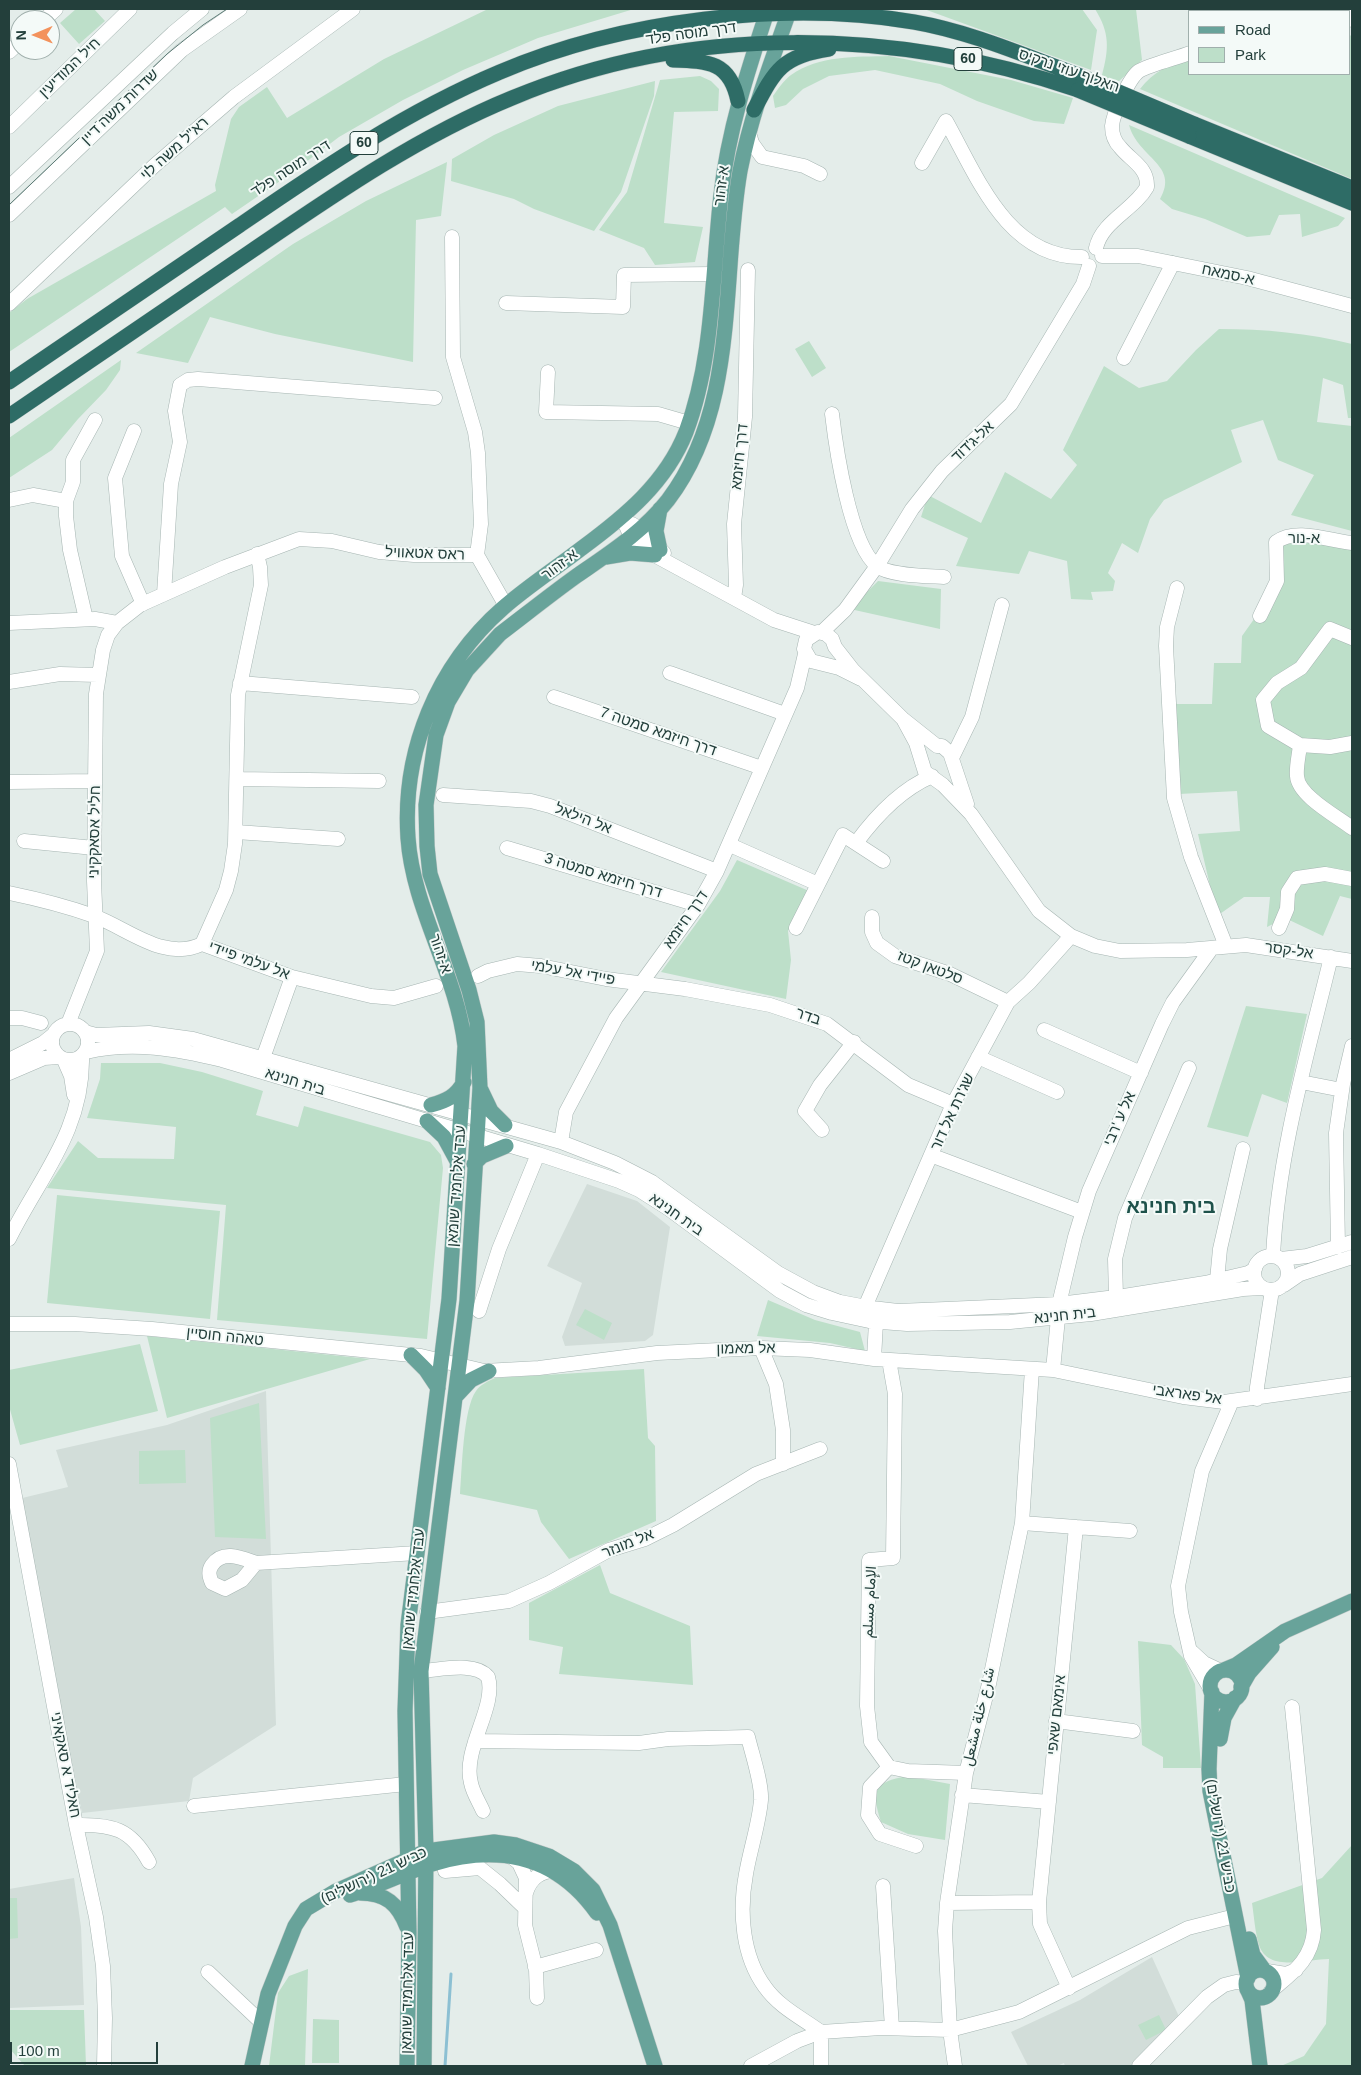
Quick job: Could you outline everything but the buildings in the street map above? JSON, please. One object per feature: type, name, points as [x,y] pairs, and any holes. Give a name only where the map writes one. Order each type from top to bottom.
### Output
[{"type":"highway","points":[[698,21],[733,9]]},
{"type":"highway","points":[[860,9],[889,18]]},
{"type":"highway","name":"האלוף עוזי נרקיס","points":[[767,11],[789,10],[889,18],[915,22],[981,40],[1080,84],[1192,130],[1352,203]]},
{"type":"highway","name":"דרך מוסה פלד","points":[[9,382],[309,178],[358,147],[443,100],[500,72],[554,52],[630,32],[767,11]]},
{"type":"highway","name":"דרך מוסה פלד","points":[[9,416],[325,201],[412,148],[511,98],[562,80],[639,59],[757,43]]},
{"type":"highway","name":"האלוף עוזי נרקיס","points":[[757,43],[856,44],[896,47],[976,60],[1080,84]]},
{"type":"highway","points":[[754,110],[776,71],[790,60],[820,50],[856,44]]},
{"type":"highway","points":[[639,59],[692,61],[721,68],[734,85],[738,101]]},
{"type":"highway","name":"האלוף עוזי נרקיס","points":[[1192,130],[1352,188]]},
{"type":"main road","name":"א-זהור","points":[[477,1138],[480,1088],[477,1022],[469,990],[430,874],[427,846],[426,805],[436,735],[448,702],[467,670],[485,650],[507,629],[635,533],[668,500],[688,468],[703,433],[722,358],[740,179],[749,132],[754,110],[789,10]]},
{"type":"main road","name":"א-זהור","points":[[462,1113],[466,1046],[463,1025],[414,874],[408,839],[409,788],[416,744],[434,697],[456,662],[476,636],[506,606],[622,518],[640,502],[661,477],[685,434],[707,336],[723,177],[738,101],[767,11]]},
{"type":"main road","points":[[604,557],[630,553],[658,553],[656,531],[660,509]]},
{"type":"main road","points":[[432,1105],[456,1094],[464,1080]]},
{"type":"main road","points":[[480,1088],[492,1111],[506,1125]]},
{"type":"main road","name":"עבד אלחמיד שומאן","points":[[407,2066],[410,1933],[406,1784],[408,1625],[449,1298],[462,1113]]},
{"type":"main road","points":[[427,1121],[444,1137],[458,1162]]},
{"type":"main road","name":"עבד אלחמיד שומאן","points":[[424,2066],[426,1828],[421,1671],[427,1612],[460,1366],[477,1138]]},
{"type":"main road","points":[[474,1164],[482,1156],[506,1146]]},
{"type":"main road","points":[[411,1355],[426,1370],[438,1388]]},
{"type":"main road","points":[[455,1397],[471,1380],[489,1371]]},
{"type":"main road","name":"כביש 21 (ירושלים)","points":[[1222,1670],[1236,1665],[1280,1634],[1308,1619],[1352,1601]]},
{"type":"main road","name":"כביש 21 (ירושלים)","points":[[1265,1971],[1251,1949],[1219,1790],[1218,1756],[1222,1724],[1227,1711],[1249,1673],[1268,1652],[1308,1619]]},
{"type":"main road","points":[[1222,1670],[1236,1673],[1239,1678],[1238,1693],[1224,1701],[1218,1699],[1212,1691],[1212,1678],[1222,1670]]},
{"type":"main road","name":"כביש 21 (ירושלים)","points":[[1212,1691],[1210,1792],[1252,2000],[1260,2059]]},
{"type":"main road","points":[[426,1828],[441,1841],[458,1845]]},
{"type":"main road","name":"כביש 21 (ירושלים)","points":[[252,2066],[268,1994],[302,1913],[312,1905],[408,1857],[426,1851],[458,1845],[494,1842],[516,1845],[541,1852],[567,1866],[588,1884],[598,1897],[610,1925],[655,2066]]},
{"type":"main road","name":"כביש 21 (ירושלים)","points":[[312,1905],[353,1894],[426,1866],[481,1856],[509,1855],[540,1864],[556,1872],[577,1888],[603,1922],[619,1954]]},
{"type":"main road","points":[[353,1894],[372,1894],[392,1901],[401,1911],[410,1933]]},
{"type":"main road","points":[[1254,1971],[1265,1971],[1274,1980],[1271,1992],[1260,1998],[1254,1996],[1248,1984],[1254,1971]]},
{"type":"main road","name":"כביש 21 (ירושלים)","points":[[1260,2059],[1261,2022],[1271,1992]]},
{"type":"street","name":"חיל המודיעין","points":[[9,128],[130,9]]},
{"type":"street","name":"שדרות משה דיין","points":[[9,187],[173,33],[202,9]]},
{"type":"street","name":"שדרות משה דיין","points":[[9,215],[182,50],[240,9]]},
{"type":"street","name":"רא\"ל משה לוי","points":[[9,304],[154,166],[234,97],[353,9]]},
{"type":"street","points":[[1352,13],[1352,19]]},
{"type":"street","points":[[922,163],[946,121],[1003,219],[1033,243],[1062,255],[1098,265],[1100,236],[1137,201],[1147,187],[1146,173],[1120,147],[1114,138],[1112,127],[1114,115],[1132,78],[1142,69],[1188,54]]},
{"type":"street","points":[[749,132],[756,151],[762,157],[804,166],[820,174]]},
{"type":"street","points":[[740,179],[754,163],[770,159]]},
{"type":"street","name":"ראס אטאוויל","points":[[108,635],[117,623],[143,604],[285,542],[312,538],[380,552],[414,556],[477,555],[481,524],[478,453],[475,432],[454,356],[452,237]]},
{"type":"street","name":"א-סמאח","points":[[1099,252],[1138,256],[1292,288],[1352,306]]},
{"type":"street","name":"אל-ג'דוד","points":[[818,633],[845,610],[877,566],[912,510],[942,471],[1011,404],[1083,284],[1086,261]]},
{"type":"street","points":[[1124,358],[1173,263]]},
{"type":"street","name":"דרך חיזמא","points":[[734,598],[736,585],[734,524],[745,417],[748,270]]},
{"type":"street","points":[[506,303],[623,307],[624,275],[713,274]]},
{"type":"street","points":[[548,372],[546,412],[658,414],[689,423]]},
{"type":"street","points":[[164,594],[171,484],[180,442],[175,411],[180,385],[188,380],[198,379],[434,398]]},
{"type":"street","points":[[832,414],[838,460],[857,531],[863,545],[877,566],[891,571],[944,577]]},
{"type":"street","points":[[86,619],[70,550],[66,501],[72,482],[73,460],[94,420]]},
{"type":"street","points":[[134,431],[115,478],[122,556],[143,604]]},
{"type":"street","points":[[9,500],[34,495],[66,501]]},
{"type":"street","points":[[622,518],[635,533],[645,550],[658,553],[678,567],[774,620],[796,638],[812,662],[822,663],[861,679]]},
{"type":"street","name":"א-נור","points":[[1260,616],[1278,581],[1276,542],[1290,536],[1304,536],[1352,543]]},
{"type":"street","points":[[202,944],[226,890],[231,870],[236,832],[238,695],[261,585],[257,554]]},
{"type":"street","points":[[477,555],[506,606]]},
{"type":"street","points":[[1177,588],[1167,627],[1166,646],[1174,798],[1219,947]]},
{"type":"street","points":[[856,843],[875,821],[905,792],[933,776],[948,772],[969,727],[1002,606]]},
{"type":"street","name":"אל-ג'דוד","points":[[835,645],[845,610]]},
{"type":"street","points":[[9,623],[86,619],[117,623]]},
{"type":"street","points":[[774,620],[829,636],[861,679],[903,719],[950,753],[971,814]]},
{"type":"street","points":[[1352,638],[1330,629],[1301,668],[1277,683],[1263,700],[1268,726],[1300,745],[1330,747],[1352,743]]},
{"type":"street","points":[[804,652],[806,640],[818,633]]},
{"type":"street","name":"חליל אסאקקיני","points":[[68,1024],[97,951],[94,848],[98,675],[108,635]]},
{"type":"street","points":[[822,663],[831,659],[835,645]]},
{"type":"street","name":"דרך חיזמא","points":[[561,1142],[566,1112],[616,1018],[698,905],[717,871],[797,688],[804,652]]},
{"type":"street","name":"דרך חיזמא","points":[[797,688],[822,663]]},
{"type":"street","points":[[670,673],[785,714]]},
{"type":"street","points":[[9,682],[60,674],[98,675]]},
{"type":"street","points":[[240,683],[412,697]]},
{"type":"street","name":"דרך חיזמא סמטה 7","points":[[554,697],[762,768]]},
{"type":"street","points":[[903,719],[925,772],[933,776],[971,814]]},
{"type":"street","points":[[905,792],[927,749],[940,746],[959,736],[969,727]]},
{"type":"street","points":[[1300,745],[1297,778],[1301,788],[1311,799],[1352,828]]},
{"type":"street","points":[[237,779],[379,781]]},
{"type":"street","points":[[9,782],[95,781]]},
{"type":"street","name":"אל הילאל","points":[[443,795],[531,801],[550,806],[717,871]]},
{"type":"street","name":"אל-קסר","points":[[971,814],[1038,911],[1071,936],[1095,946],[1120,951],[1246,945],[1352,961]]},
{"type":"street","points":[[236,832],[338,840]]},
{"type":"street","points":[[796,928],[843,835],[883,861]]},
{"type":"street","points":[[24,841],[94,848]]},
{"type":"street","points":[[730,844],[818,884]]},
{"type":"street","name":"דרך חיזמא סמטה 3","points":[[507,848],[698,905]]},
{"type":"street","points":[[1279,928],[1287,909],[1288,892],[1297,878],[1325,874],[1352,879]]},
{"type":"street","name":"אל עלמי פיידי","points":[[9,893],[38,898],[96,917],[141,940],[172,950],[202,944],[292,977],[386,998],[407,995],[436,986]]},
{"type":"street","name":"סלטאן קטז","points":[[872,917],[872,932],[877,943],[895,956],[950,974],[1008,1002]]},
{"type":"street","name":"שג'רת אל דור","points":[[865,1307],[953,1104],[1008,1002],[1029,983],[1071,936]]},
{"type":"street","name":"אל ע 'רבי","points":[[1059,1304],[1082,1212],[1140,1073],[1173,1002],[1219,947]]},
{"type":"street","points":[[1273,1288],[1287,1281],[1288,1269],[1277,1258],[1275,1213],[1281,1171],[1330,957]]},
{"type":"street","name":"פיידי אל עלמי","points":[[478,976],[488,971],[517,964],[541,966],[606,979],[640,983]]},
{"type":"street","points":[[263,1058],[292,977]]},
{"type":"street","name":"בדר","points":[[640,983],[685,989],[802,1014],[827,1024],[854,1042],[908,1084],[924,1093],[953,1104]]},
{"type":"street","points":[[9,1018],[22,1018],[40,1022]]},
{"type":"street","points":[[9,1060],[43,1043],[62,1026],[68,1024],[78,1026],[85,1032],[88,1042],[84,1054],[75,1106],[62,1146],[9,1239]]},
{"type":"street","points":[[1044,1030],[1140,1073]]},
{"type":"street","name":"בית חנינא","points":[[85,1032],[96,1035],[127,1033],[166,1035],[193,1039],[506,1125],[561,1142],[615,1163],[652,1182],[778,1273],[807,1289],[840,1302],[898,1311],[1059,1304],[1116,1297],[1217,1280],[1248,1273],[1255,1268]]},
{"type":"street","points":[[53,1035],[52,1047],[71,1076],[75,1106]]},
{"type":"street","points":[[822,1130],[805,1111],[820,1084],[854,1042]]},
{"type":"street","points":[[1338,1247],[1336,1133],[1342,1090],[1352,1046]]},
{"type":"street","name":"בית חנינא","points":[[84,1054],[100,1048],[148,1047],[193,1053],[427,1121],[477,1138],[538,1154],[619,1181],[669,1209],[765,1281],[806,1305],[832,1313],[876,1322],[954,1323],[1058,1318],[1145,1306],[1243,1288],[1273,1288],[1300,1274],[1352,1257]]},
{"type":"street","points":[[9,1073],[44,1058],[70,1061],[84,1054]]},
{"type":"street","points":[[978,1057],[1057,1092]]},
{"type":"street","points":[[1116,1297],[1116,1258],[1121,1231],[1189,1068]]},
{"type":"street","points":[[1301,1082],[1342,1090]]},
{"type":"street","points":[[1217,1280],[1220,1249],[1243,1149]]},
{"type":"street","points":[[479,1311],[499,1249],[538,1154]]},
{"type":"street","points":[[932,1156],[1082,1212]]},
{"type":"street","points":[[1273,1288],[1255,1279],[1255,1268],[1262,1259],[1302,1258],[1352,1242]]},
{"type":"street","points":[[1257,1398],[1256,1387],[1273,1288]]},
{"type":"street","points":[[1053,1370],[1058,1318]]},
{"type":"street","points":[[874,1359],[876,1322]]},
{"type":"street","name":"טאהה חוסיין","points":[[9,1324],[126,1327],[411,1355],[441,1360]]},
{"type":"street","points":[[761,1348],[776,1384],[783,1430],[783,1464]]},
{"type":"street","name":"אל מאמון","points":[[441,1360],[460,1366],[489,1371],[539,1368],[657,1353],[761,1348],[810,1350],[874,1359],[1053,1370]]},
{"type":"street","name":"الإمام مسلم","points":[[889,1360],[895,1394],[893,1558],[869,1560],[867,1706],[871,1742],[889,1767]]},
{"type":"street","name":"شارع خلة مشعل","points":[[955,2066],[950,2030],[945,1931],[947,1902],[966,1773],[989,1684],[1022,1522],[1032,1369]]},
{"type":"street","name":"אל פאראבי","points":[[1053,1370],[1183,1398],[1232,1401],[1352,1384]]},
{"type":"street","points":[[1212,1691],[1194,1664],[1187,1640],[1179,1602],[1179,1576],[1196,1506],[1202,1471],[1232,1401]]},
{"type":"street","name":"אל מונזר","points":[[427,1612],[508,1601],[549,1583],[610,1550],[645,1539],[673,1525],[756,1474],[820,1449]]},
{"type":"street","name":"חאליד א סאקאיני","points":[[9,1471],[76,1825],[96,1917],[103,1966],[104,2066]]},
{"type":"street","points":[[1022,1522],[1130,1531]]},
{"type":"street","name":"אימאם שאפי","points":[[1069,1988],[1040,1924],[1039,1902],[1076,1528]]},
{"type":"street","points":[[256,1563],[417,1553]]},
{"type":"street","points":[[1187,1640],[1198,1660],[1222,1670]]},
{"type":"street","points":[[421,1671],[471,1669],[481,1671],[488,1677],[490,1689],[470,1765],[470,1782],[483,1811]]},
{"type":"street","points":[[1271,1992],[1300,1966],[1312,1943],[1314,1915],[1292,1707]]},
{"type":"street","points":[[1056,1721],[1133,1731]]},
{"type":"street","points":[[475,1741],[638,1743],[668,1739],[748,1737],[761,1798],[743,1896],[742,1915],[748,1948],[758,1974],[766,1988],[786,2008],[821,2032]]},
{"type":"street","points":[[916,1846],[880,1834],[868,1815],[870,1787],[889,1767],[908,1771],[966,1773]]},
{"type":"street","points":[[194,1806],[406,1784]]},
{"type":"street","points":[[962,1795],[1049,1802]]},
{"type":"street","points":[[76,1825],[91,1824],[123,1832],[133,1837],[150,1862]]},
{"type":"street","points":[[509,1855],[515,1859],[524,1872],[525,1925],[535,1967],[537,1998]]},
{"type":"street","points":[[445,1871],[480,1868],[525,1901]]},
{"type":"street","points":[[525,1901],[536,1877],[545,1872],[556,1872]]},
{"type":"street","points":[[883,1886],[892,2028]]},
{"type":"street","points":[[947,1902],[1039,1902]]},
{"type":"street","points":[[751,2066],[797,2041],[821,2032],[892,2028],[950,2030],[1019,2012],[1188,1928],[1235,1916]]},
{"type":"street","points":[[535,1967],[596,1950]]},
{"type":"street","points":[[1265,1971],[1286,1974],[1300,1966]]},
{"type":"street","points":[[208,1972],[261,2022]]},
{"type":"street","points":[[1138,2066],[1207,1997],[1224,1985],[1236,1982],[1248,1984]]},
{"type":"street","points":[[821,2032],[822,2066]]},
{"type":"shaded area","points":[[587,1184],[637,1201],[670,1227],[653,1335],[645,1341],[565,1346],[562,1337],[582,1283],[547,1266]]},
{"type":"shaded area","points":[[266,1391],[276,1725],[193,1778],[189,1801],[82,1813],[18,1499],[68,1487],[56,1450],[167,1425]]},
{"type":"shaded area","points":[[74,1878],[81,1927],[84,2005],[9,2008],[9,1889]]},
{"type":"shaded area","points":[[1152,1957],[1181,2021],[1133,2066],[1065,2066],[1064,2063],[1057,2066],[1028,2066],[1011,2032],[1080,2000]]},
{"type":"green space","points":[[76,9],[94,9],[105,21],[79,44],[60,23]]},
{"type":"green space","points":[[488,9],[634,9],[538,38],[463,70],[403,100],[339,137],[286,177],[232,214],[225,207],[9,352],[9,313],[27,299],[216,191],[215,185],[231,119],[239,107],[267,87],[287,118],[384,59]]},
{"type":"green space","points":[[924,9],[1082,9],[1097,30],[1091,70]]},
{"type":"green space","points":[[1095,9],[1136,9],[1142,60],[1117,83],[1102,75],[1107,41],[1100,18]]},
{"type":"green space","points":[[1351,36],[1352,179],[1140,89],[1162,69],[1188,57],[1188,75],[1351,75]]},
{"type":"green space","points":[[889,56],[1011,80],[1073,98],[1064,124],[1034,121],[977,101],[940,84],[875,70],[829,76],[803,89],[786,105],[775,108],[773,96],[786,79],[802,68],[838,58]]},
{"type":"green space","points":[[700,76],[711,81],[719,89],[718,111],[674,112],[664,223],[703,227],[695,262],[655,265],[644,248],[599,230],[627,192],[660,80]]},
{"type":"green space","points":[[655,81],[654,96],[621,192],[594,231],[534,209],[514,199],[451,181],[452,159],[494,135],[558,106]]},
{"type":"green space","points":[[1129,125],[1345,218],[1338,226],[1302,237],[1300,214],[1279,215],[1270,235],[1247,237],[1205,219],[1172,209],[1160,199],[1165,187],[1165,178],[1161,169],[1140,146]]},
{"type":"green space","points":[[447,162],[441,216],[416,220],[413,362],[275,334],[210,317],[188,363],[136,353],[293,244],[366,201]]},
{"type":"green space","points":[[1219,329],[1286,332],[1352,344],[1352,418],[1348,418],[1343,385],[1323,378],[1317,422],[1352,426],[1352,531],[1291,515],[1314,475],[1278,460],[1263,420],[1231,430],[1242,462],[1164,500],[1150,519],[1138,553],[1122,543],[1108,573],[1115,581],[1113,591],[1091,592],[1093,600],[1071,599],[1067,561],[1029,551],[1019,574],[956,566],[968,538],[921,517],[928,495],[981,523],[1005,472],[1051,499],[1077,465],[1063,450],[1104,366],[1139,388],[1167,381]]},
{"type":"green space","points":[[809,341],[826,368],[812,377],[795,349]]},
{"type":"green space","points":[[121,360],[120,370],[106,390],[52,450],[9,478],[9,438]]},
{"type":"green space","points":[[1274,538],[1352,541],[1352,899],[1340,896],[1323,936],[1285,918],[1267,927],[1270,897],[1244,897],[1217,916],[1198,834],[1240,831],[1237,791],[1179,794],[1172,704],[1212,704],[1214,663],[1241,663],[1242,636],[1281,581]]},
{"type":"green space","points":[[878,581],[941,589],[940,629],[850,609]]},
{"type":"green space","points":[[737,860],[809,891],[788,931],[791,960],[786,999],[661,972],[720,891]]},
{"type":"green space","points":[[1246,1006],[1307,1014],[1287,1103],[1262,1094],[1248,1137],[1207,1127]]},
{"type":"green space","points":[[101,1063],[160,1063],[202,1072],[263,1091],[256,1115],[298,1127],[304,1106],[430,1142],[441,1155],[443,1168],[427,1339],[217,1320],[226,1205],[47,1188],[78,1141],[98,1158],[174,1159],[176,1127],[87,1118],[100,1079]]},
{"type":"green space","points":[[57,1195],[220,1211],[210,1319],[47,1303]]},
{"type":"green space","points":[[768,1300],[815,1320],[860,1332],[865,1351],[830,1343],[757,1336]]},
{"type":"green space","points":[[585,1309],[612,1323],[604,1340],[576,1325]]},
{"type":"green space","points":[[147,1336],[370,1359],[167,1418]]},
{"type":"green space","points":[[140,1344],[158,1411],[20,1445],[9,1406],[9,1370]]},
{"type":"green space","points":[[644,1369],[648,1438],[655,1446],[656,1521],[569,1559],[541,1522],[537,1510],[460,1494],[468,1411],[476,1391],[484,1383],[495,1378]]},
{"type":"green space","points":[[259,1403],[266,1539],[215,1537],[210,1418]]},
{"type":"green space","points":[[185,1450],[186,1483],[139,1484],[139,1451]]},
{"type":"green space","points":[[600,1565],[610,1593],[690,1626],[693,1685],[559,1674],[563,1647],[529,1640],[529,1603]]},
{"type":"green space","points":[[1138,1641],[1171,1645],[1184,1659],[1195,1684],[1201,1768],[1163,1768],[1163,1757],[1142,1745]]},
{"type":"green space","points":[[907,1776],[950,1784],[945,1840],[908,1834],[881,1822],[876,1802],[878,1789],[888,1781]]},
{"type":"green space","points":[[1352,1845],[1352,2066],[1281,2066],[1304,2056],[1326,2024],[1329,1959],[1280,1962],[1264,1954],[1259,1945],[1252,1903],[1322,1878]]},
{"type":"green space","points":[[9,1898],[17,1898],[18,1938],[9,1939]]},
{"type":"green space","points":[[308,1969],[305,2066],[269,2066],[278,1993],[289,1976]]},
{"type":"green space","points":[[9,2010],[84,2010],[86,2066],[25,2066],[9,2048]]},
{"type":"green space","points":[[1159,2015],[1166,2030],[1146,2040],[1138,2025]]},
{"type":"green space","points":[[313,2019],[339,2020],[339,2063],[312,2063]]},
{"type":"waterway","points":[[445,2066],[451,1974]]},
{"type":"tram line","points":[[9,205],[167,54],[203,25],[227,9]]},
{"type":"district","name":"בית חנינא","points":[[1171,1207]]}]
